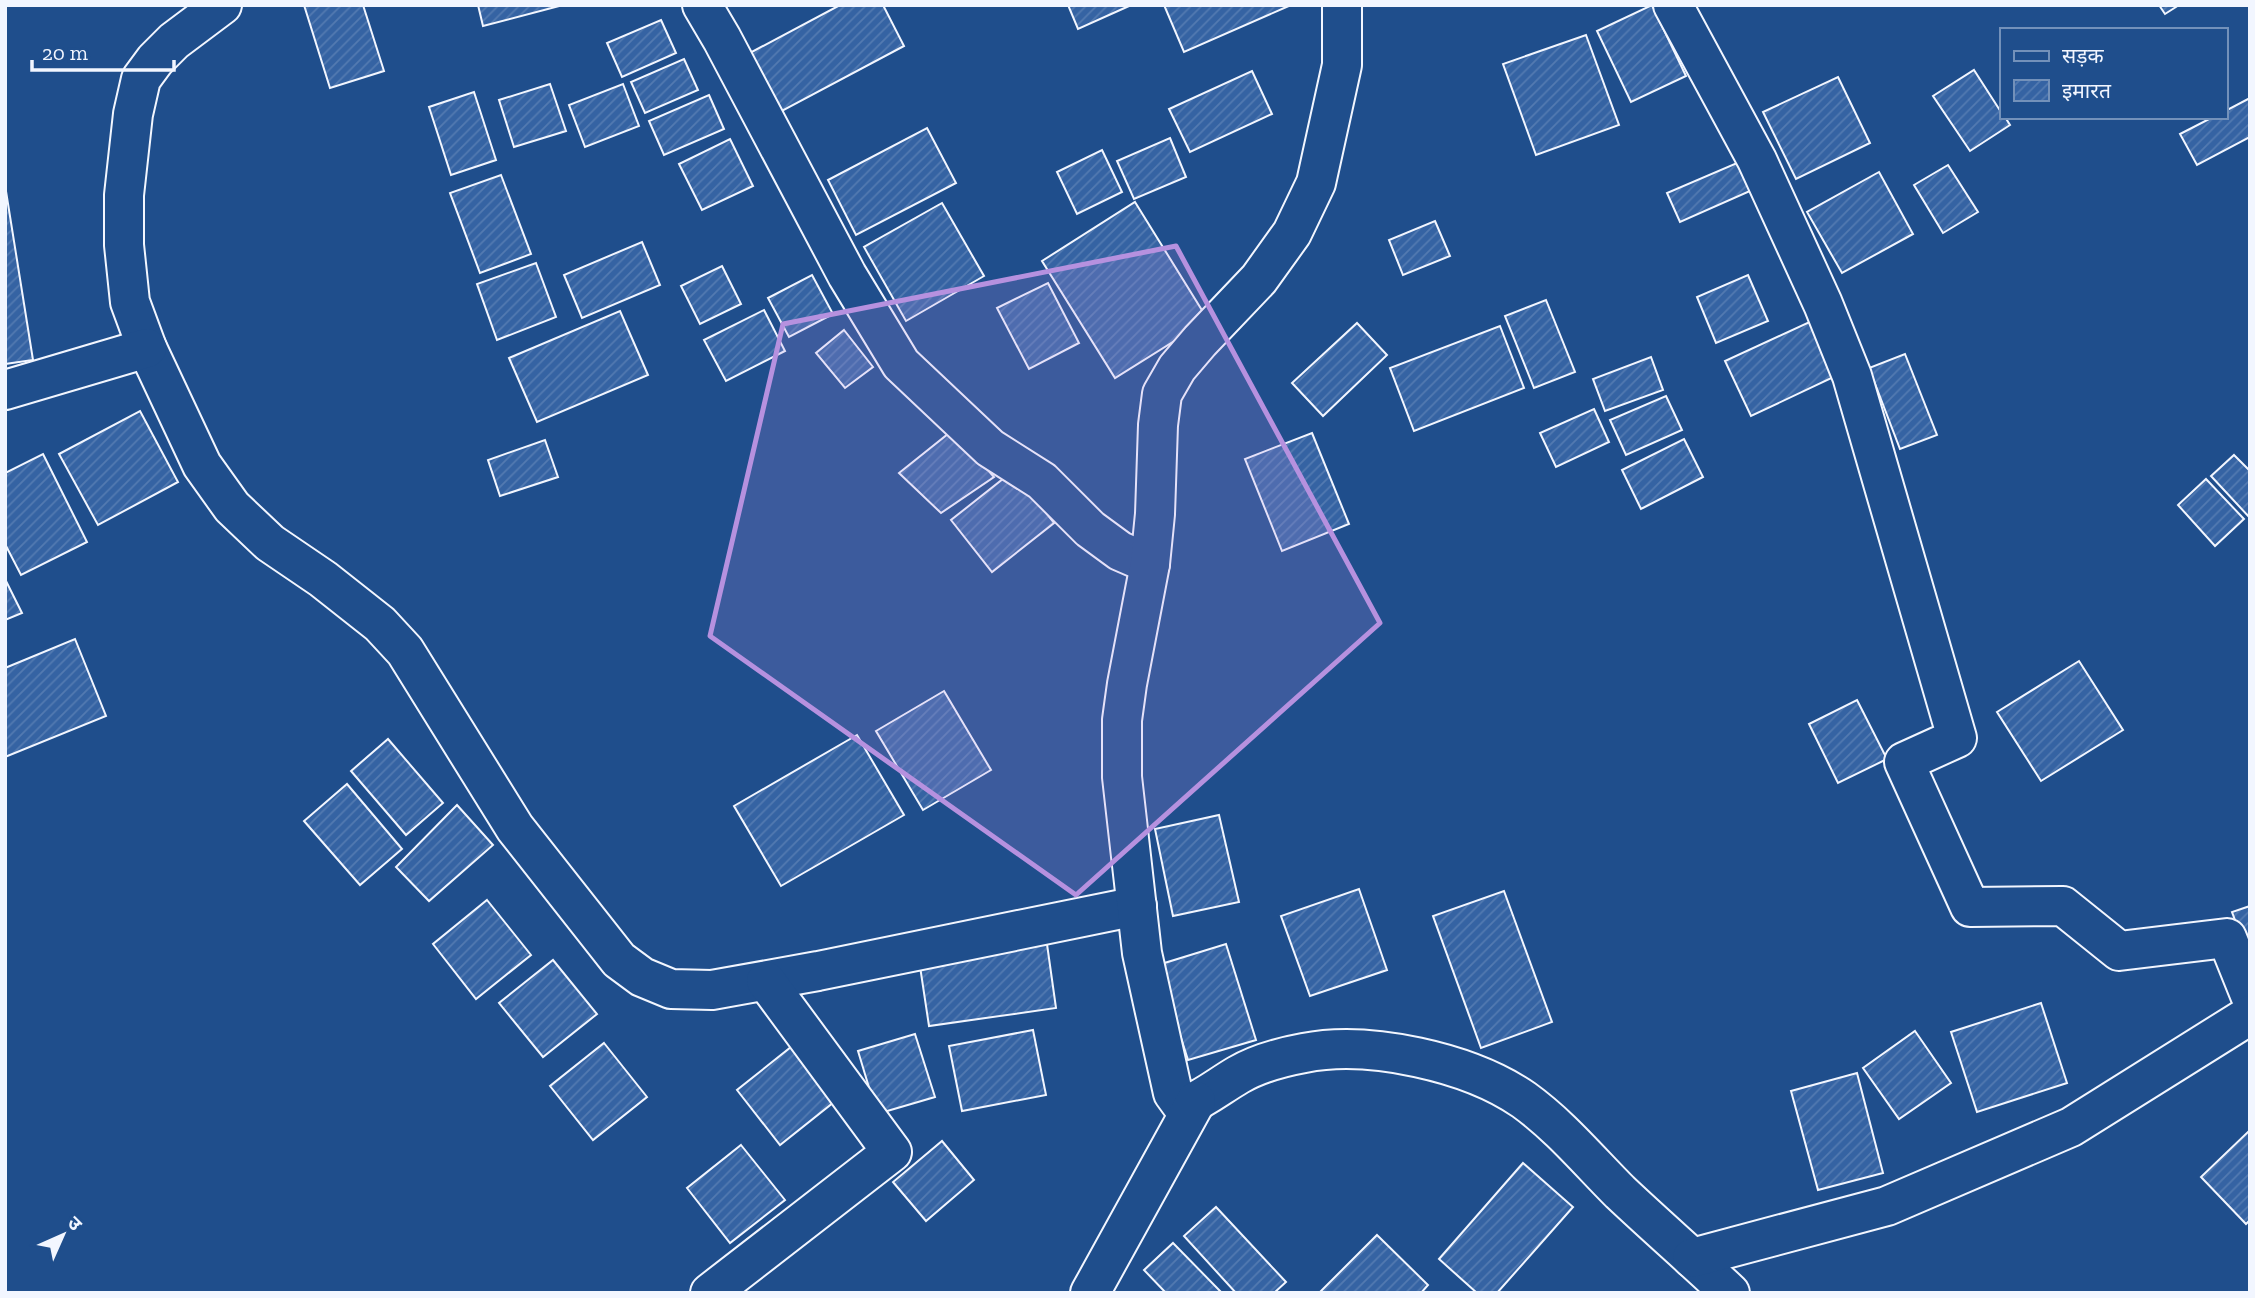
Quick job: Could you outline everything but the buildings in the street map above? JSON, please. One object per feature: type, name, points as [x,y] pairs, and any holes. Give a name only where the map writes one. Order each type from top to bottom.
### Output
[{"type":"street","points":[[222,5],[174,41],[155,60],[141,79],[133,114],[124,195],[124,245],[130,302],[147,348],[202,465],[232,507],[270,543],[323,579],[380,624],[405,652],[515,828],[619,960],[642,977],[671,989],[712,990],[1137,906]]},
{"type":"street","points":[[702,5],[847,275],[901,364],[990,448],[1042,481],[1090,529],[1120,551],[1150,564]]},
{"type":"street","points":[[1342,5],[1342,65],[1315,183],[1292,233],[1272,260],[1177,368],[1162,394],[1157,425],[1155,514],[1150,564],[1122,720],[1122,777],[1142,953],[1172,1093],[1181,1104],[1188,1105],[1241,1074],[1268,1063],[1305,1053],[1353,1049],[1388,1052],[1433,1061],[1480,1077],[1522,1099],[1559,1129],[1620,1192],[1730,1293]]},
{"type":"street","points":[[1673,5],[1757,160],[1823,304],[1852,376],[1957,738],[1905,762],[1970,907],[2063,906],[2119,951],[2227,939],[2250,995]]},
{"type":"street","points":[[5,390],[147,348]]},
{"type":"street","points":[[710,1293],[892,1152],[766,981]]},
{"type":"street","points":[[1692,1258],[1887,1206],[2071,1127],[2250,1015]]},
{"type":"street","points":[[1090,1293],[1196,1101]]},
{"type":"highlighted area","points":[[1176,246],[1380,623],[1076,895],[710,636],[783,324]]}]
